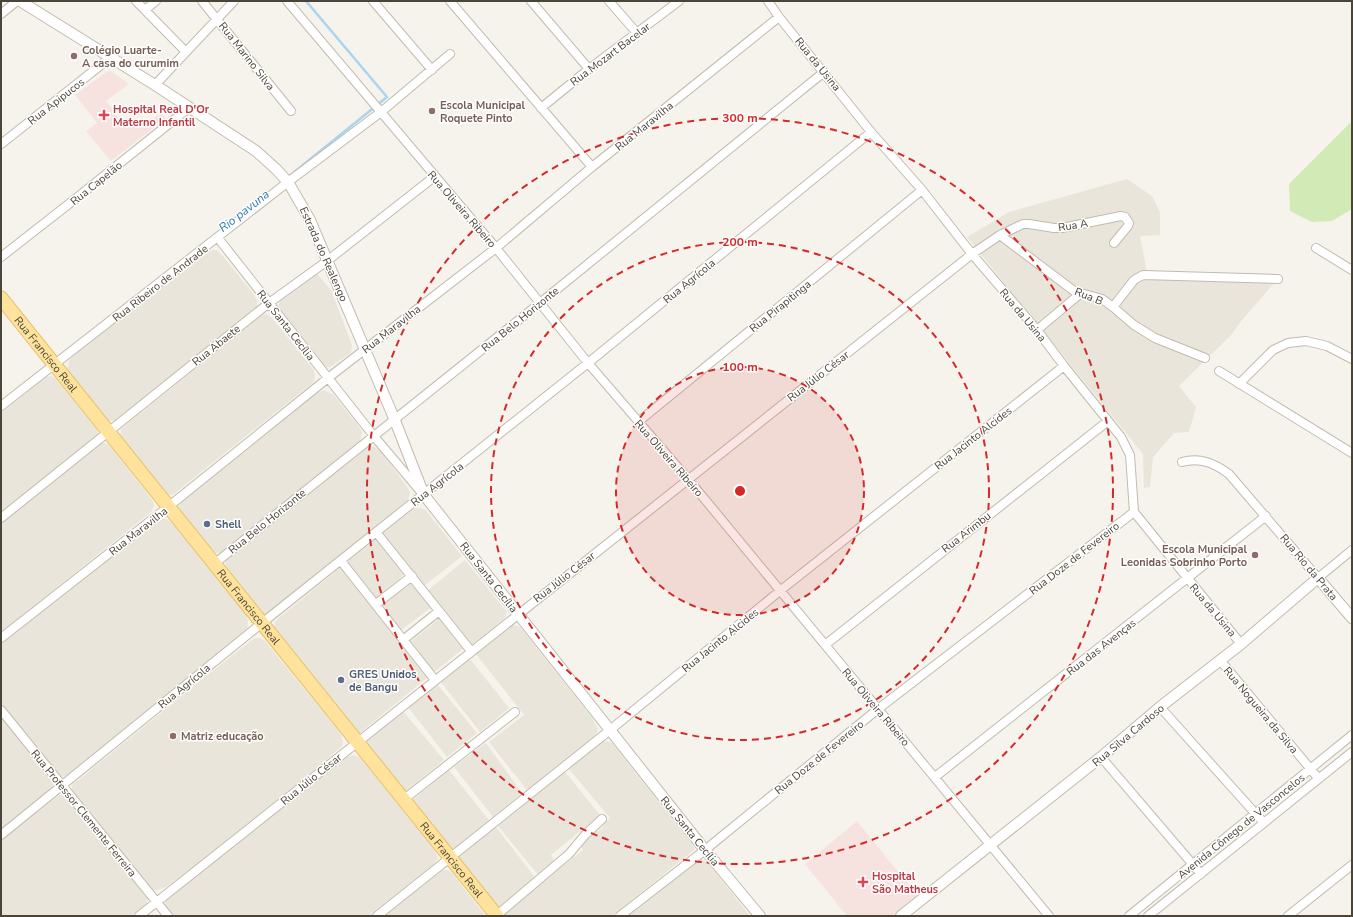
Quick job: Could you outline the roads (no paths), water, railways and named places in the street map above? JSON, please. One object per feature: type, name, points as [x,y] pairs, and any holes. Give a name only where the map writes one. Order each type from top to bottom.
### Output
[{"type":"main road","name":"Rua Francisco Real","points":[[1,298],[496,916]]},
{"type":"street","points":[[1,14],[17,1]]},
{"type":"street","name":"Estrada do Realengo","points":[[20,1],[111,57],[256,151],[288,182],[310,220],[394,418],[424,495]]},
{"type":"street","points":[[136,1],[186,52]]},
{"type":"street","points":[[145,10],[156,1]]},
{"type":"street","name":"Rua Marino Silva","points":[[202,1],[218,18],[291,111]]},
{"type":"street","points":[[155,85],[234,1]]},
{"type":"street","name":"Rua Oliveira Ribeiro","points":[[287,1],[434,177],[496,248],[588,363],[688,479],[1049,916]]},
{"type":"street","points":[[373,1],[432,70]]},
{"type":"street","points":[[450,1],[592,167]]},
{"type":"street","points":[[531,1],[589,69]]},
{"type":"street","points":[[609,1],[637,33]]},
{"type":"street","name":"Rua Mozart Bacelar","points":[[541,108],[589,69],[679,1]]},
{"type":"street","name":"Rua da Usina","points":[[768,1],[779,17],[871,132],[922,190],[972,254],[1037,330],[1121,437],[1130,455],[1134,512],[1241,644]]},
{"type":"street","name":"Rua Maravilha","points":[[1,638],[168,507],[328,378],[496,248],[592,167],[779,17]]},
{"type":"street","name":"Rua Ribeiro de Andrade","points":[[1,406],[380,112],[450,54]]},
{"type":"street","name":"Rua Apipucos","points":[[1,144],[111,57]]},
{"type":"street","name":"Rua Belo Horizonte","points":[[214,564],[394,418],[540,303],[824,72]]},
{"type":"street","name":"Rua Capelão","points":[[1,257],[190,108]]},
{"type":"street","name":"Rua Agrícola","points":[[1,835],[262,623],[588,363],[871,132]]},
{"type":"street","name":"Rua Abaete","points":[[1,518],[269,304],[327,262],[434,177]]},
{"type":"street","name":"Rua Pirapitinga","points":[[638,422],[922,190]]},
{"type":"street","name":"Rua A","points":[[972,254],[1000,235],[1023,224],[1049,228],[1062,228],[1121,216],[1125,217],[1129,223],[1128,226],[1114,243]]},
{"type":"street","name":"Rua B","points":[[1000,235],[1074,291],[1102,299],[1150,336],[1205,358]]},
{"type":"street","name":"Rua Santa Cecília","points":[[218,238],[373,435],[424,495],[610,730],[760,916]]},
{"type":"street","points":[[1316,248],[1352,270]]},
{"type":"street","name":"Rua Júlio César","points":[[139,916],[972,254]]},
{"type":"street","points":[[1113,307],[1134,280],[1143,275],[1278,279]]},
{"type":"street","points":[[1037,330],[1081,293]]},
{"type":"street","points":[[1239,384],[1273,350],[1288,343],[1306,341],[1327,346],[1352,359]]},
{"type":"street","name":"Rua Jacinto Alcides","points":[[377,916],[610,730],[780,590],[1064,366]]},
{"type":"street","points":[[1219,371],[1352,453]]},
{"type":"street","name":"Rua Arimbu","points":[[825,644],[1108,421]]},
{"type":"street","name":"Rua Rio da Prata","points":[[1182,462],[1201,460],[1220,468],[1229,474],[1352,618]]},
{"type":"street","name":"Rua Doze de Fevereiro","points":[[620,916],[706,850],[878,709],[1134,512]]},
{"type":"street","name":"Rua das Avenças","points":[[935,777],[1266,516]]},
{"type":"street","points":[[376,532],[471,651]]},
{"type":"street","name":"Rua Silva Cardoso","points":[[901,916],[1101,757],[1160,707],[1241,644],[1318,578],[1350,553]]},
{"type":"street","points":[[341,561],[435,680]]},
{"type":"street","points":[[376,604],[412,576]]},
{"type":"street","points":[[403,640],[439,611]]},
{"type":"street","name":"Rua Nogueira da Silva","points":[[1220,660],[1318,778]]},
{"type":"street","points":[[1160,707],[1263,822]]},
{"type":"street","name":"Rua Professor Clemente Ferreira","points":[[1,710],[168,916]]},
{"type":"street","points":[[403,800],[515,712]]},
{"type":"street","name":"Avenida Cônego de Vasconcelos","points":[[1129,916],[1352,735]]},
{"type":"street","name":"Avenida Cônego de Vasconcelos","points":[[1148,916],[1263,822],[1352,752]]},
{"type":"street","points":[[1101,757],[1201,874]]},
{"type":"street","points":[[496,916],[569,854],[585,835],[602,819]]},
{"type":"street","points":[[1288,916],[1352,865]]},
{"type":"waterway","name":"Rio pavuna","points":[[287,178],[387,97],[306,1]]},
{"type":"place","name":"Colégio Luarte- A casa do curumim","points":[[74,56]]},
{"type":"place","name":"Escola Municipal Roquete Pinto","points":[[432,111]]},
{"type":"place","name":"Hospital Real D'Or Materno Infantil","points":[[104,115]]},
{"type":"place","name":"Shell","points":[[207,524]]},
{"type":"place","name":"Escola Municipal Leonidas Sobrinho Porto","points":[[1255,555]]},
{"type":"place","name":"GRES Unidos de Bangu","points":[[341,680]]},
{"type":"place","name":"Matriz educação","points":[[173,736]]},
{"type":"place","name":"Hospital São Matheus","points":[[863,882]]}]
